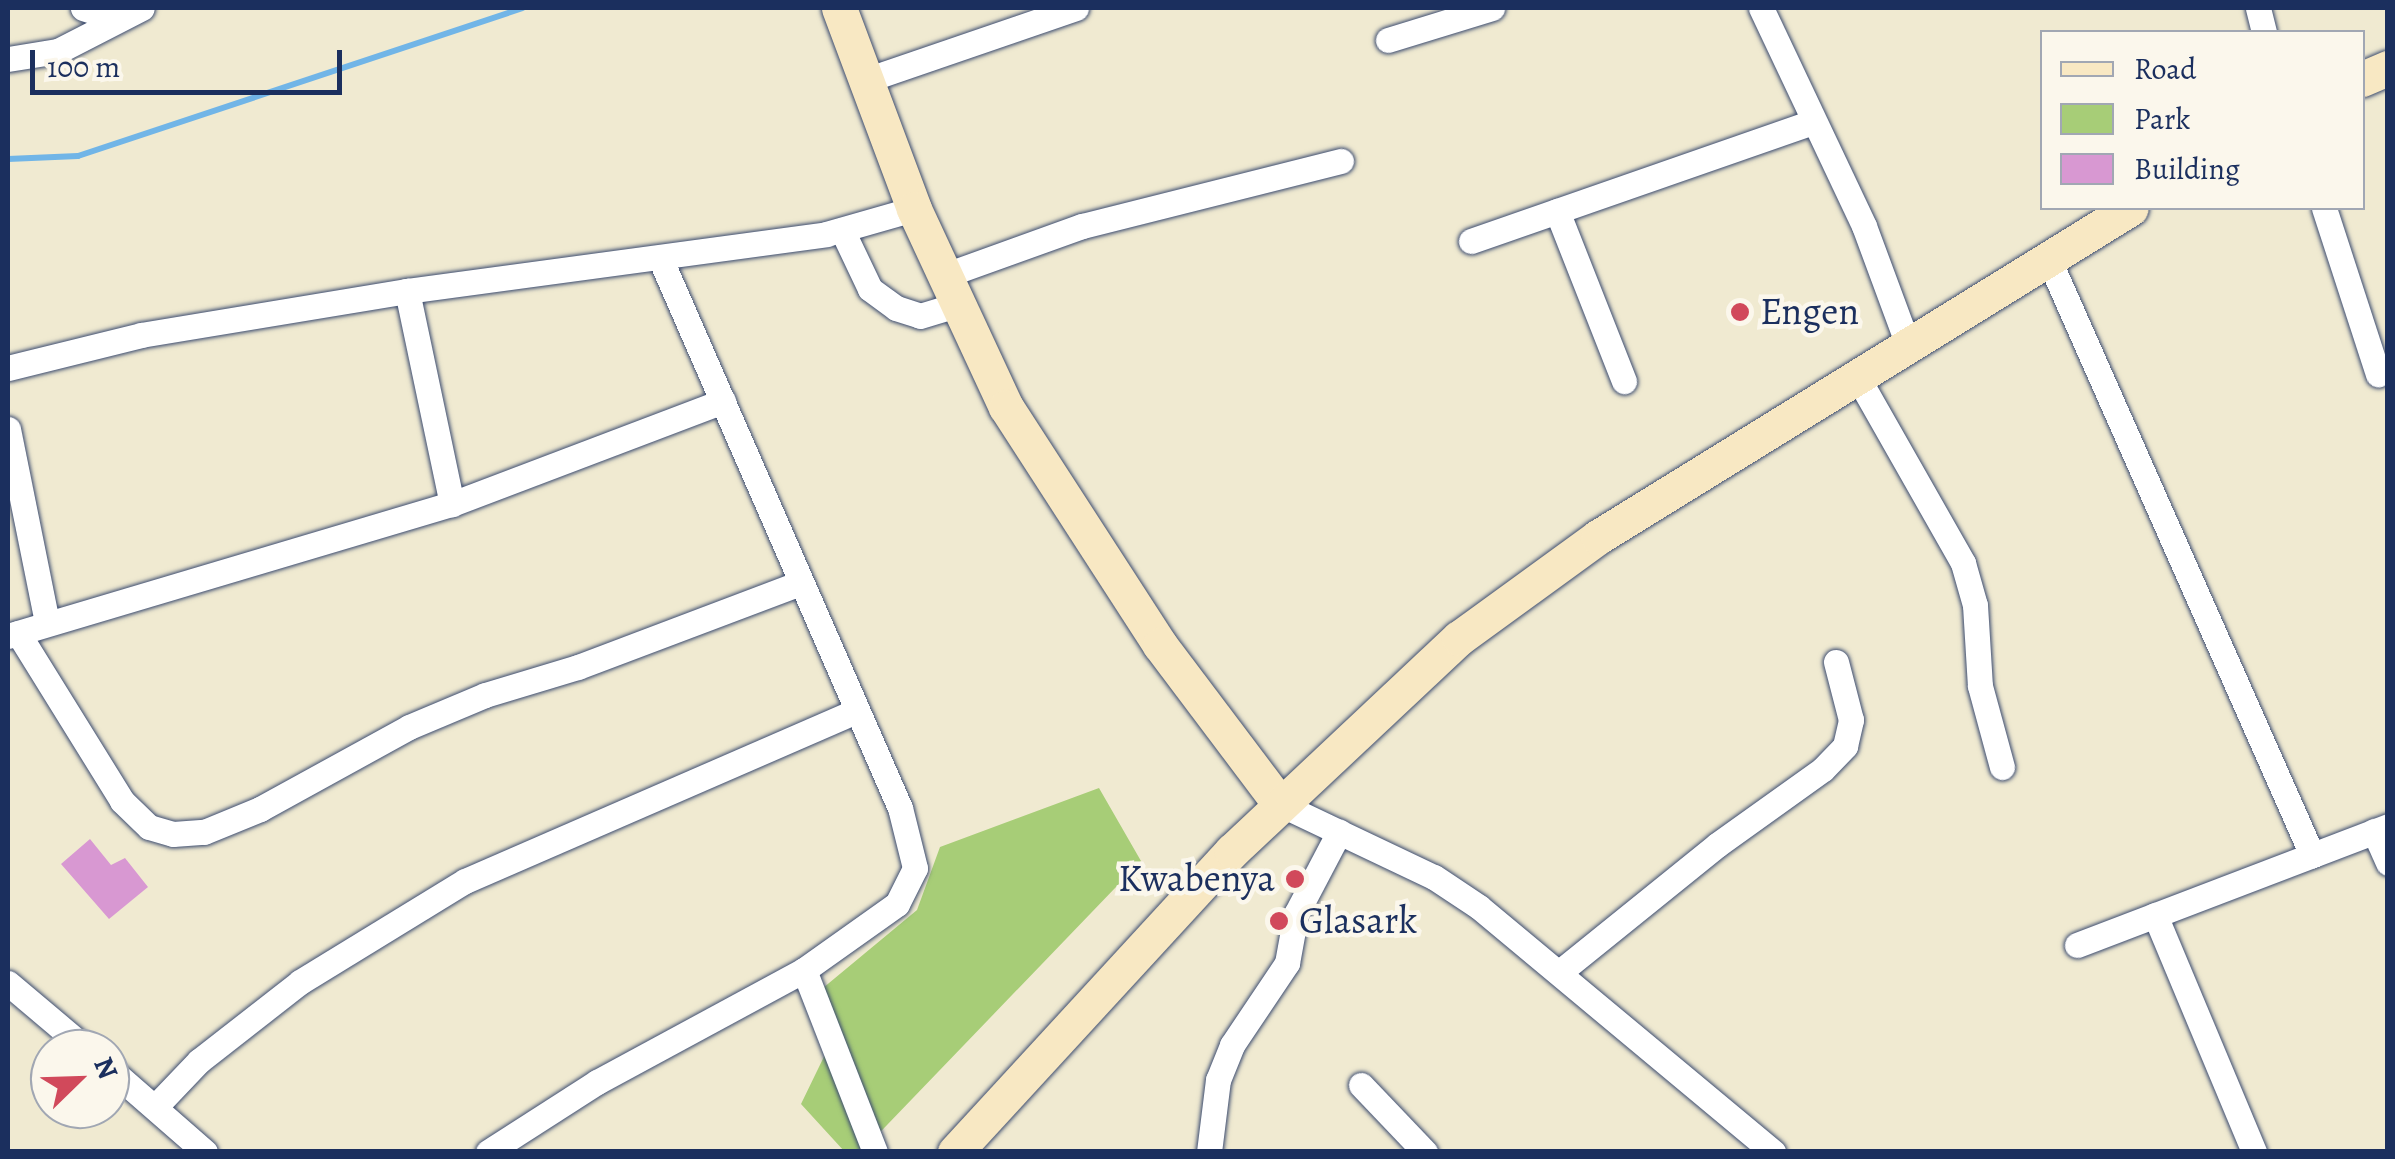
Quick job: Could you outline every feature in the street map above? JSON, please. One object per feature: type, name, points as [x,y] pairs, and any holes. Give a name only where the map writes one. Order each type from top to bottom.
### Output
[{"type":"main road","points":[[839,8],[914,210],[949,290],[1061,500],[1191,690],[1280,804]]},
{"type":"main road","points":[[955,1152],[1280,804],[1458,638],[1529,585],[2128,210]]},
{"type":"street","points":[[83,8],[116,19]]},
{"type":"street","points":[[8,59],[58,51],[142,8]]},
{"type":"street","points":[[866,80],[1076,8]]},
{"type":"street","points":[[1388,40],[1492,8]]},
{"type":"street","points":[[1761,8],[1864,226],[1908,345]]},
{"type":"street","points":[[1471,241],[1812,122]]},
{"type":"street","points":[[842,230],[870,289],[896,308],[920,316],[949,290],[1082,226],[1341,161]]},
{"type":"street","points":[[8,368],[141,335],[406,291],[842,230],[914,210]]},
{"type":"street","points":[[2325,210],[2378,374]]},
{"type":"street","points":[[1558,211],[1624,382]]},
{"type":"street","points":[[488,1152],[598,1082],[804,970],[897,904],[914,868],[900,808],[854,712],[660,258]]},
{"type":"street","points":[[2049,260],[2312,855]]},
{"type":"street","points":[[406,291],[452,504]]},
{"type":"street","points":[[1858,378],[1963,563],[1975,605],[1980,686],[2002,767]]},
{"type":"street","points":[[723,401],[452,504],[13,634],[122,801],[149,827],[173,834],[204,832],[260,809],[410,727],[486,695],[578,668],[800,583]]},
{"type":"street","points":[[8,429],[47,623]]},
{"type":"street","points":[[1561,971],[1823,769],[1844,746],[1851,720],[1836,662]]},
{"type":"street","points":[[155,1107],[198,1060],[300,982],[466,881],[854,712]]},
{"type":"street","points":[[1280,804],[1434,877],[1561,971],[1773,1152]]},
{"type":"street","points":[[2076,944],[2381,828],[2388,863]]},
{"type":"street","points":[[1209,1152],[1218,1080],[1232,1046],[1287,963],[1296,914],[1339,832]]},
{"type":"street","points":[[2155,916],[2254,1152]]},
{"type":"street","points":[[804,970],[875,1152]]},
{"type":"street","points":[[8,983],[62,1029]]},
{"type":"street","points":[[1361,1085],[1425,1152]]},
{"type":"street","points":[[130,1086],[206,1152]]},
{"type":"green space","points":[[1099,788],[1141,861],[862,1151],[844,1151],[801,1104],[834,1036],[823,988],[917,910],[940,847]]},
{"type":"building","points":[[90,839],[111,865],[125,858],[148,887],[109,919],[61,864]]},
{"type":"waterway","points":[[8,159],[78,156],[522,8]]},
{"type":"place","name":"Engen","points":[[1740,312]]},
{"type":"place","name":"Kwabenya","points":[[1295,879]]},
{"type":"place","name":"Glasark","points":[[1279,921]]}]
